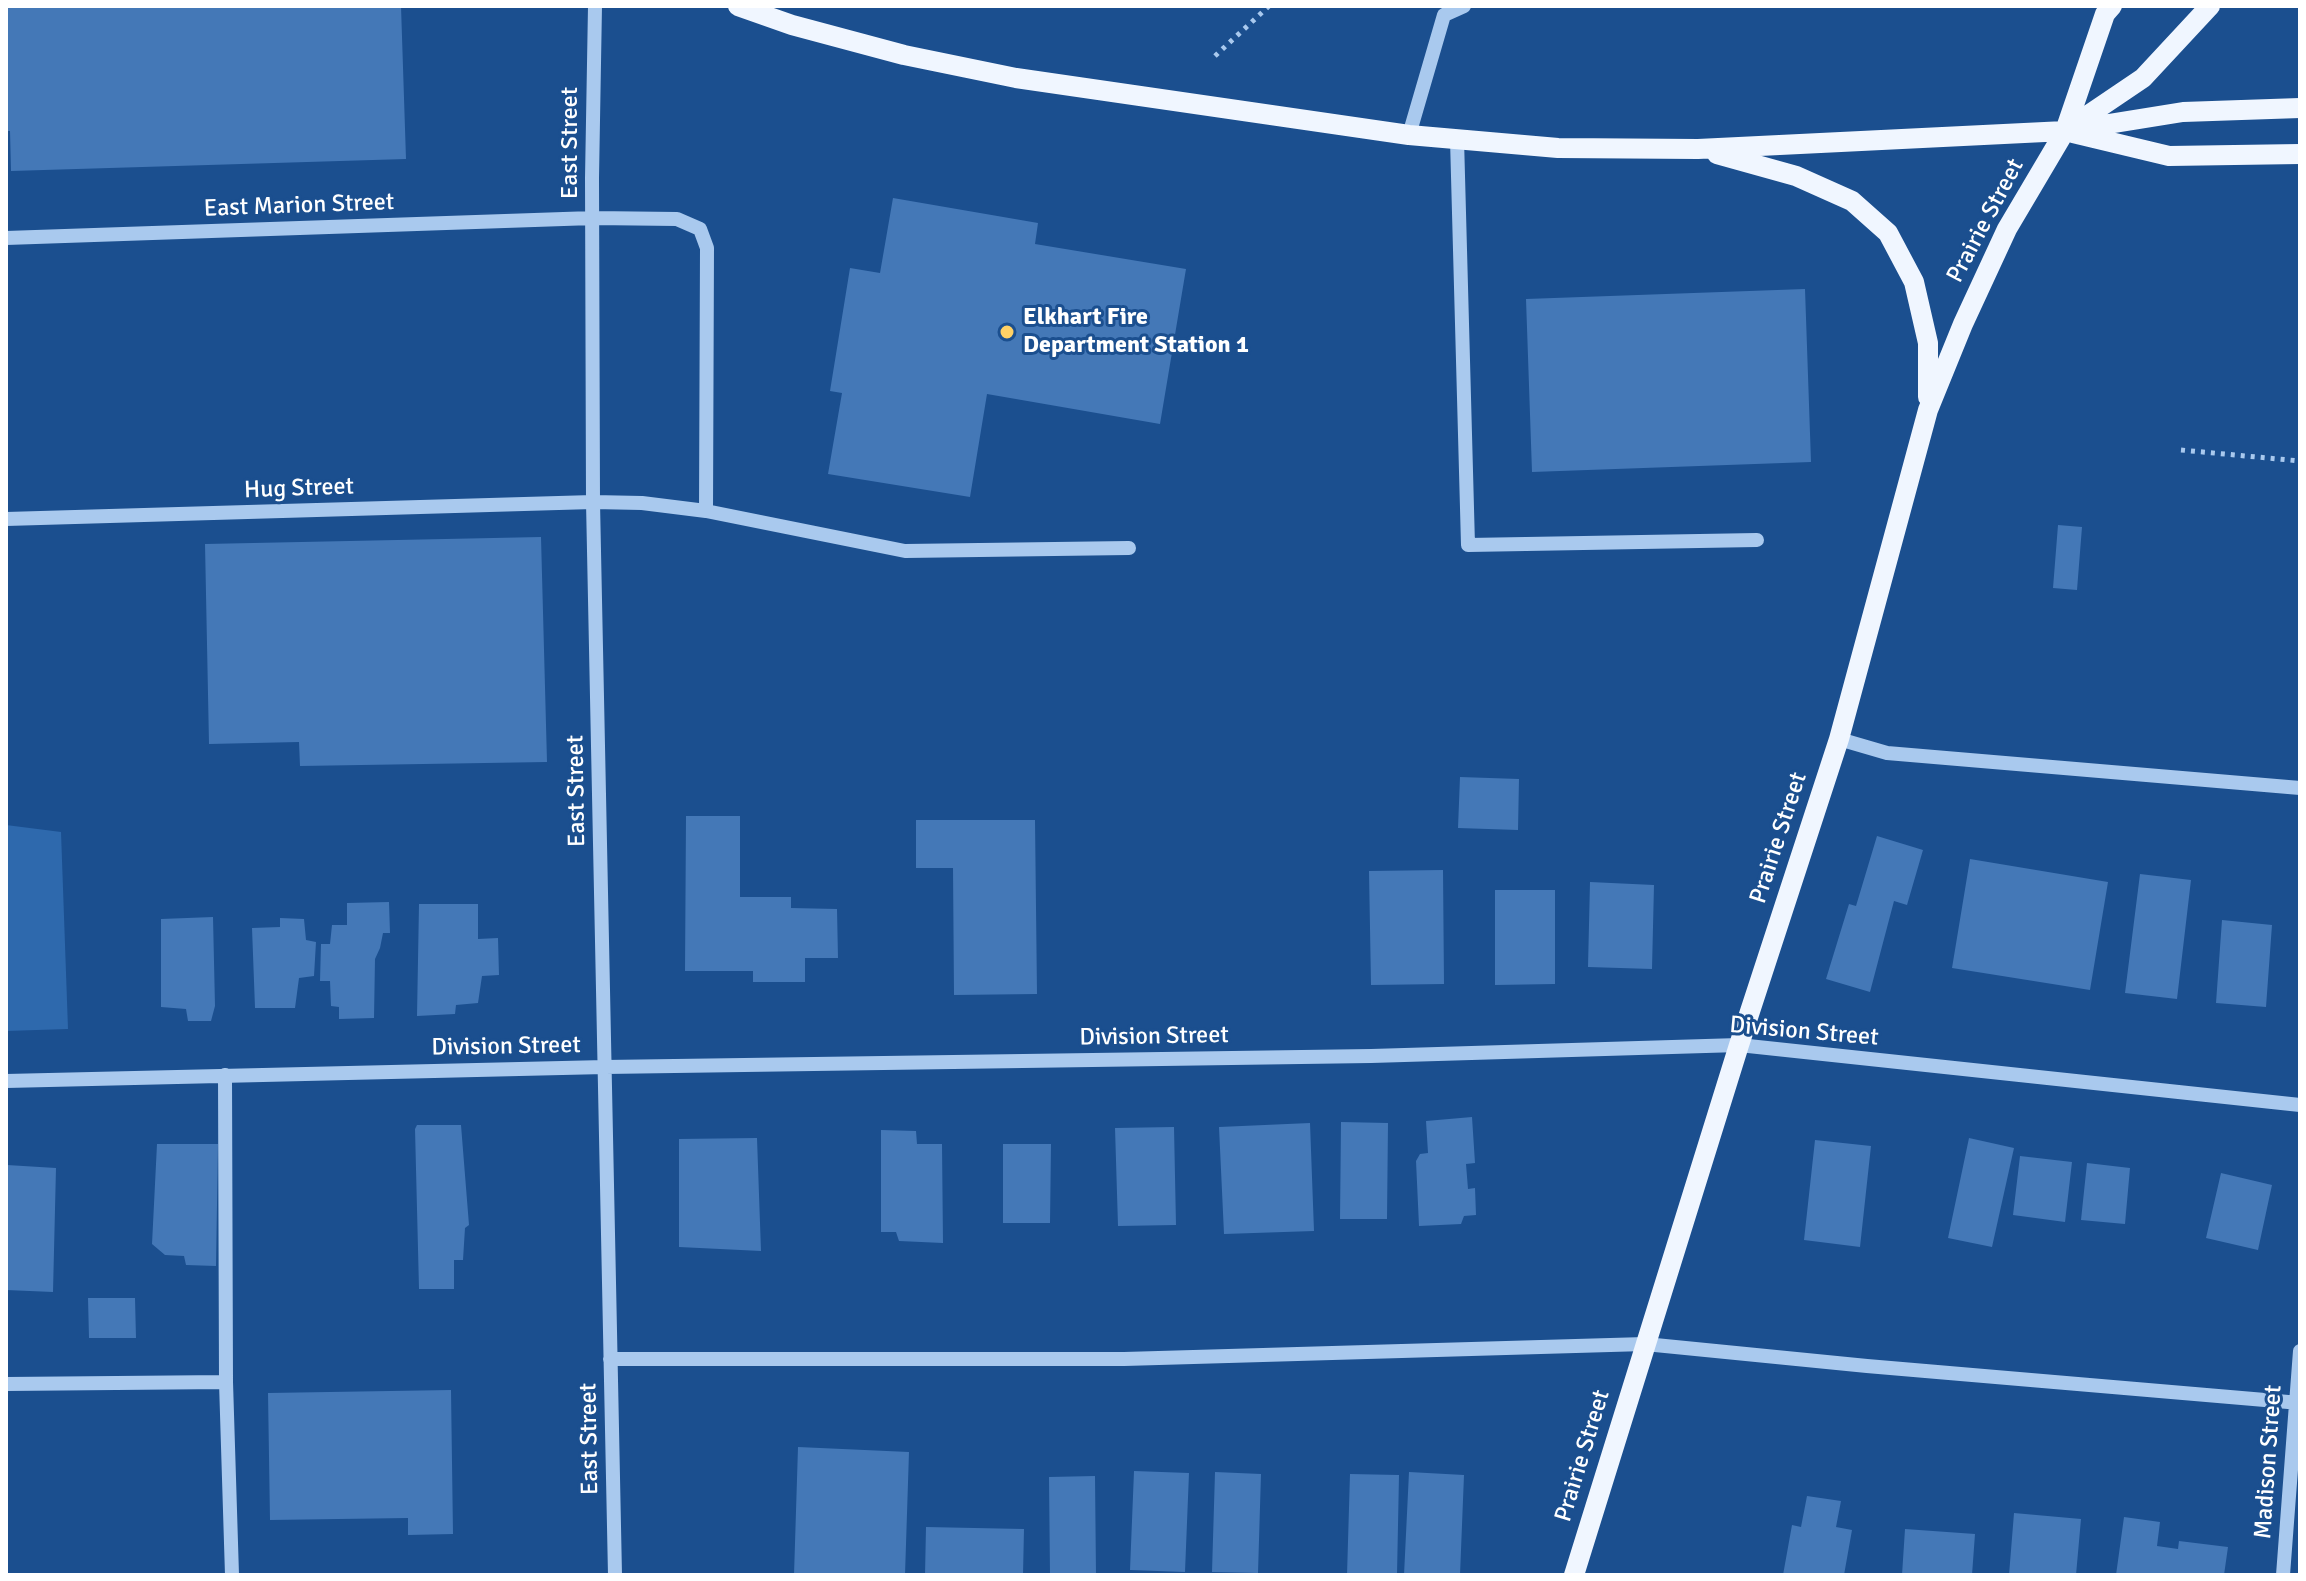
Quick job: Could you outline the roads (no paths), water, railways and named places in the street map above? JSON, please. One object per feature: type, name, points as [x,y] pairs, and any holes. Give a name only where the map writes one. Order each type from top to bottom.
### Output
[{"type":"main road","points":[[738,6],[792,25],[904,55],[1016,78],[1409,135],[1558,148],[1698,149],[2065,131],[2183,112],[2300,108]]},
{"type":"main road","name":"Prairie Street","points":[[1574,1575],[1739,1045],[1839,739],[1928,410],[2007,229],[2065,131],[2105,14],[2112,6]]},
{"type":"main road","name":"Prairie Street","points":[[2065,131],[2143,78],[2210,6]]},
{"type":"main road","points":[[2065,131],[2169,156],[2300,154]]},
{"type":"main road","points":[[1698,149],[1796,176],[1841,195],[1888,233],[1914,282],[1928,343],[1928,410]]},
{"type":"street","name":"East Street","points":[[595,6],[593,502],[615,1575]]},
{"type":"street","points":[[1409,135],[1444,15],[1464,6]]},
{"type":"street","points":[[1457,139],[1468,545],[1757,540]]},
{"type":"street","name":"East Marion Street","points":[[6,238],[593,218],[677,219],[700,229],[707,248],[706,511]]},
{"type":"street","name":"Hug Street","points":[[6,519],[642,503],[706,511],[905,551],[1129,548]]},
{"type":"street","points":[[1839,739],[1887,753],[2300,788]]},
{"type":"street","name":"Division Street","points":[[6,1081],[605,1067],[1371,1056],[1739,1045],[2300,1105]]},
{"type":"street","points":[[225,1075],[226,1382],[232,1575]]},
{"type":"street","points":[[610,1359],[1124,1359],[1645,1344],[2298,1403]]},
{"type":"street","name":"Madison Street","points":[[2283,1575],[2300,1351]]},
{"type":"street","points":[[6,1384],[226,1382]]},
{"type":"place","name":"Elkhart Fire Department Station 1","points":[[1007,332]]}]
